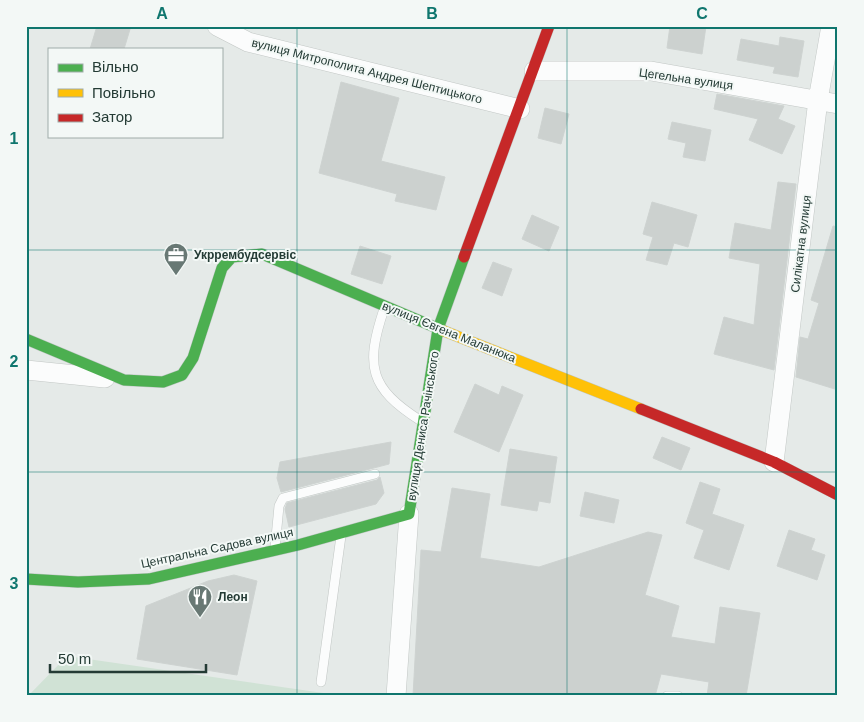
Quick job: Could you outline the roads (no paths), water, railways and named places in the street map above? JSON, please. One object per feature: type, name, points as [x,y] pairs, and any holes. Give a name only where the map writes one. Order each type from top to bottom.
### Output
[{"type":"street","name":"вулиця Митрополита Андрея Шептицького","points":[[217,26],[248,42],[520,109]]},
{"type":"street","name":"вулиця Дениса Рачінського","points":[[396,696],[409,514],[438,329],[549,26]]},
{"type":"street","name":"Силікатна вулиця","points":[[774,462],[818,100],[831,26]]},
{"type":"street","name":"Цегельна вулиця","points":[[534,71],[651,71],[838,104]]},
{"type":"street","name":"вулиця Євгена Маланюка","points":[[26,370],[163,382],[182,375],[194,358],[222,268],[232,257],[262,254],[438,329],[774,462],[838,495]]},
{"type":"street","name":"вулиця Євгена Маланюка","points":[[26,339],[124,380]]},
{"type":"street","name":"Центральна Садова вулиця","points":[[26,579],[78,582],[149,579],[274,550],[409,514]]},
{"type":"lane","points":[[385,306],[373,352],[374,370],[381,387],[400,408],[423,422]]},
{"type":"lane","points":[[274,550],[279,506],[283,498],[375,474]]},
{"type":"lane","points":[[321,682],[341,533]]},
{"type":"lane","points":[[667,696],[678,696]]},
{"type":"place","name":"Укррембудсервіс","points":[[176,276]]},
{"type":"place","name":"Леон","points":[[200,618]]}]
